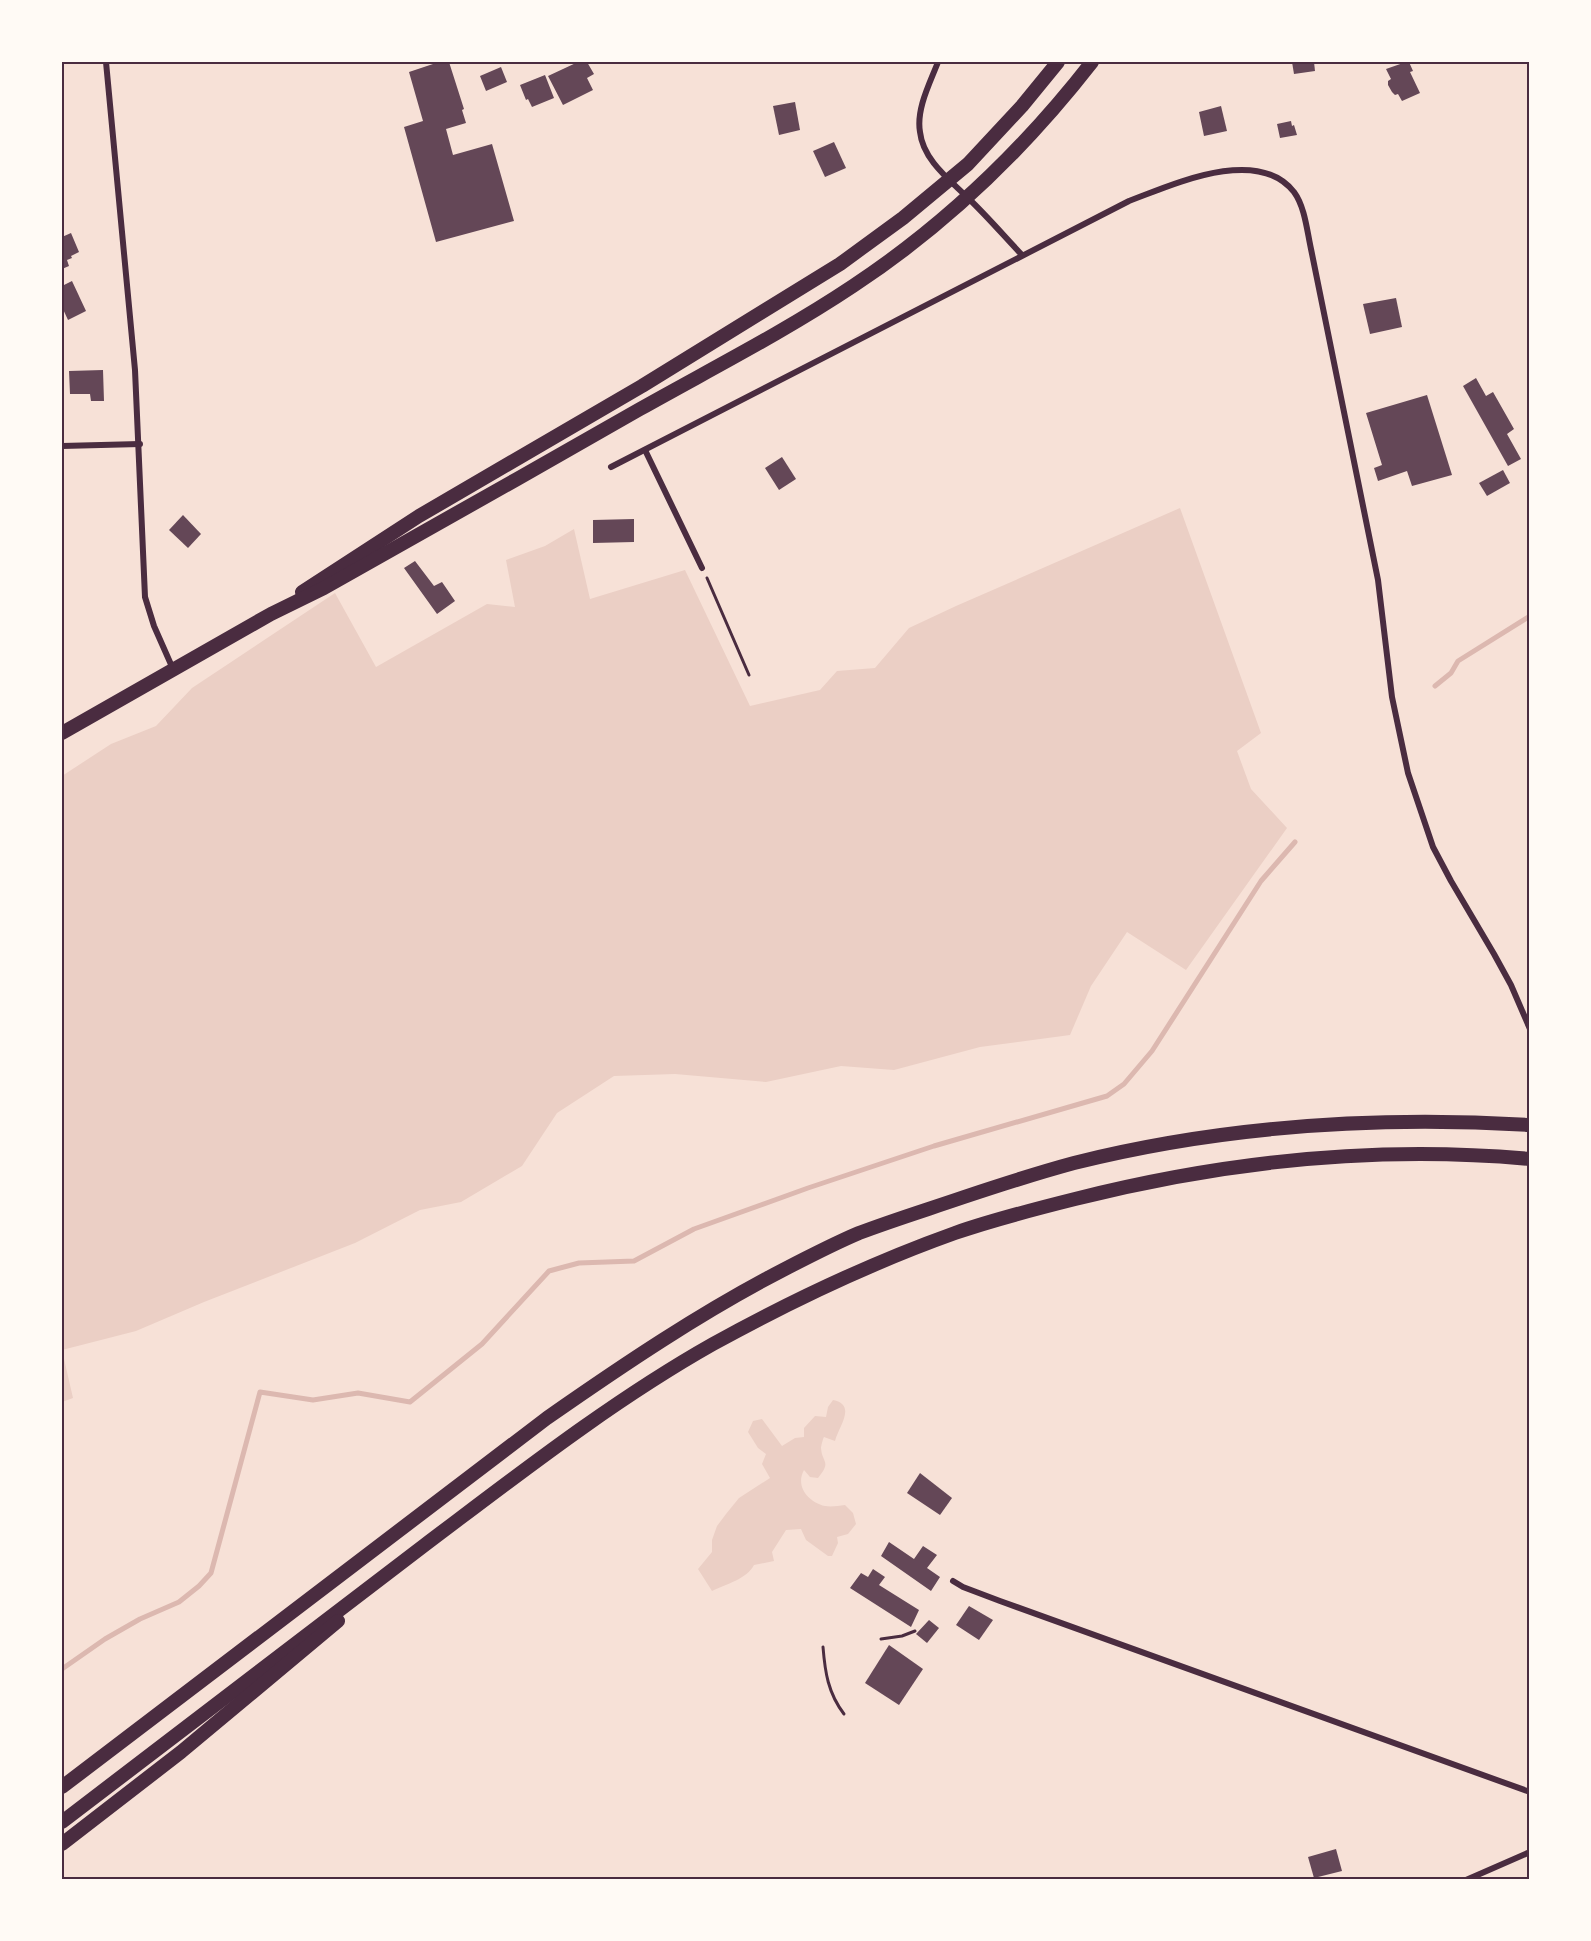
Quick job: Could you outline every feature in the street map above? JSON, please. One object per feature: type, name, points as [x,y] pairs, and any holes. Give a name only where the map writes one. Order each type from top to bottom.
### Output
[{"type":"main road","points":[[271,614],[317,581],[419,516],[612,404],[809,284],[896,224],[968,164],[1058,62]]},
{"type":"main road","points":[[62,733],[815,311],[891,260],[968,198],[1022,143],[1092,62]]},
{"type":"main road","points":[[62,1787],[555,1412],[665,1337],[707,1312],[753,1286],[858,1234],[1074,1163],[1179,1142],[1341,1125],[1405,1122],[1530,1125]]},
{"type":"main road","points":[[62,1822],[565,1440],[654,1380],[711,1346],[821,1288],[957,1232],[1007,1216],[1134,1184],[1274,1161],[1389,1153],[1530,1159]]},
{"type":"main road","points":[[62,1844],[181,1752],[435,1538]]},
{"type":"street","points":[[106,62],[135,370],[145,597],[154,626],[173,670]]},
{"type":"street","points":[[938,62],[921,110],[919,131],[928,155],[949,181],[1022,255]]},
{"type":"street","points":[[611,467],[1129,201],[1173,184],[1205,175],[1251,169],[1269,174],[1294,192],[1301,206],[1311,249],[1376,568],[1392,697],[1408,773],[1433,846],[1505,975],[1530,1029]]},
{"type":"street","points":[[62,446],[140,444]]},
{"type":"street","points":[[645,450],[702,568]]},
{"type":"street","points":[[953,1581],[1000,1601],[1530,1792]]},
{"type":"street","points":[[1466,1880],[1530,1852]]},
{"type":"path","points":[[702,568],[749,675]]},
{"type":"path","points":[[881,1639],[902,1636],[915,1631]]},
{"type":"path","points":[[823,1647],[827,1681],[834,1700],[844,1714]]},
{"type":"shaded area","points":[[1180,508],[1261,733],[1237,751],[1251,789],[1287,828],[1186,970],[1127,932],[1091,986],[1070,1035],[980,1047],[894,1070],[841,1066],[766,1082],[675,1074],[614,1076],[557,1113],[522,1166],[461,1202],[420,1210],[355,1243],[136,1331],[62,1350],[62,776],[111,744],[156,726],[192,688],[335,593],[376,667],[487,604],[515,607],[506,560],[545,546],[574,529],[590,599],[685,570],[750,706],[820,690],[837,671],[875,668],[909,628]]},
{"type":"shaded area","points":[[62,1350],[73,1398],[62,1402]]},
{"type":"shaded area","points":[[833,1400],[844,1406],[845,1411],[835,1441],[824,1437],[821,1448],[825,1468],[818,1478],[810,1477],[804,1470],[801,1482],[805,1492],[813,1501],[825,1506],[845,1505],[853,1513],[856,1524],[848,1534],[837,1537],[838,1543],[832,1556],[828,1556],[806,1540],[801,1529],[786,1530],[772,1552],[774,1561],[754,1565],[741,1578],[712,1591],[698,1569],[712,1552],[712,1540],[717,1526],[739,1498],[770,1478],[762,1464],[766,1454],[758,1448],[748,1432],[753,1421],[762,1419],[782,1446],[795,1438],[804,1437],[804,1428],[815,1416],[826,1417],[828,1407]]},
{"type":"building","points":[[439,62],[449,62],[464,109],[462,110],[466,123],[446,129],[453,155],[492,144],[514,221],[436,242],[404,127],[423,121],[409,72]]},
{"type":"building","points":[[578,62],[587,62],[594,74],[587,78],[593,90],[563,105],[548,76]]},
{"type":"building","points":[[1292,62],[1314,62],[1315,71],[1294,74]]},
{"type":"building","points":[[1409,62],[1413,71],[1410,72],[1420,93],[1402,101],[1388,85],[1391,79],[1386,69]]},
{"type":"building","points":[[501,67],[507,82],[486,91],[480,76]]},
{"type":"building","points":[[545,75],[554,98],[532,107],[528,99],[526,100],[520,85]]},
{"type":"building","points":[[795,102],[800,130],[779,135],[773,106]]},
{"type":"building","points":[[1221,106],[1227,131],[1204,136],[1199,112]]},
{"type":"building","points":[[1291,121],[1297,135],[1280,138],[1277,124]]},
{"type":"building","points":[[834,142],[846,168],[825,177],[813,151]]},
{"type":"building","points":[[71,233],[79,252],[67,260],[69,266],[62,269],[62,237]]},
{"type":"building","points":[[72,281],[86,311],[68,320],[62,307],[62,286]]},
{"type":"building","points":[[1396,298],[1402,327],[1370,334],[1363,304]]},
{"type":"building","points":[[103,370],[104,401],[91,401],[90,394],[70,394],[69,371]]},
{"type":"building","points":[[1476,378],[1486,396],[1493,392],[1514,429],[1507,434],[1521,459],[1508,466],[1463,386]]},
{"type":"building","points":[[1427,395],[1452,475],[1412,486],[1407,471],[1378,481],[1374,468],[1382,465],[1366,413]]},
{"type":"building","points":[[782,457],[796,479],[779,490],[765,468]]},
{"type":"building","points":[[1503,470],[1510,483],[1487,496],[1479,483]]},
{"type":"building","points":[[183,515],[201,534],[188,548],[169,530]]},
{"type":"building","points":[[634,519],[634,542],[593,543],[593,520]]},
{"type":"building","points":[[415,561],[434,586],[442,582],[455,601],[437,614],[404,568]]},
{"type":"building","points":[[920,1473],[952,1498],[940,1515],[907,1493]]},
{"type":"building","points":[[889,1542],[914,1559],[923,1546],[937,1555],[927,1568],[940,1577],[931,1591],[881,1556]]},
{"type":"building","points":[[873,1569],[885,1577],[879,1585],[919,1610],[911,1627],[850,1588],[861,1573],[868,1577]]},
{"type":"building","points":[[969,1606],[993,1620],[979,1640],[956,1625]]},
{"type":"building","points":[[929,1620],[939,1628],[927,1643],[916,1634]]},
{"type":"building","points":[[889,1645],[923,1669],[899,1705],[865,1683]]},
{"type":"building","points":[[1336,1849],[1342,1871],[1314,1878],[1308,1857]]},
{"type":"waterway","points":[[1435,686],[1451,673],[1458,661],[1530,616]]},
{"type":"waterway","points":[[62,1669],[105,1639],[140,1619],[179,1602],[211,1573],[260,1392],[313,1400],[358,1393],[410,1402],[482,1344],[549,1271],[579,1263],[634,1261],[694,1229],[808,1188],[934,1146],[1107,1096],[1124,1084],[1152,1051],[1261,881],[1295,842]]}]
